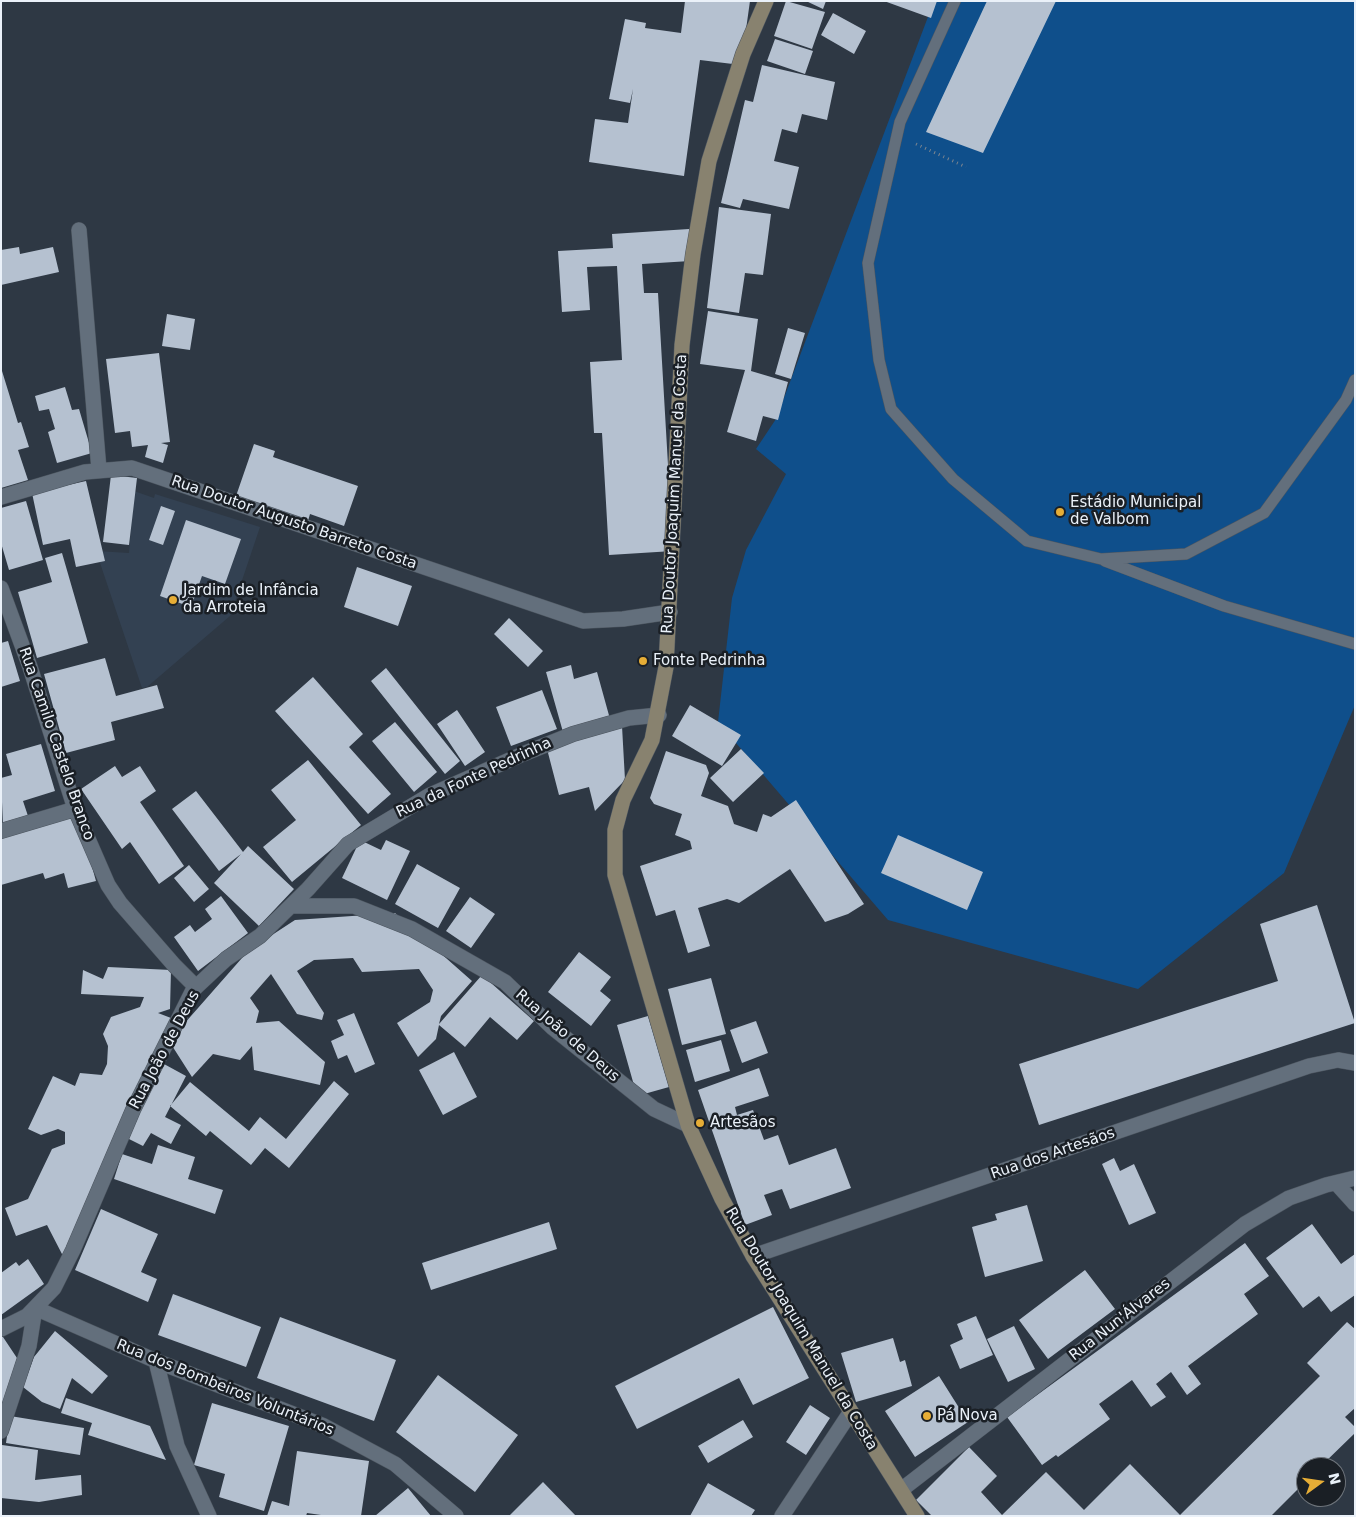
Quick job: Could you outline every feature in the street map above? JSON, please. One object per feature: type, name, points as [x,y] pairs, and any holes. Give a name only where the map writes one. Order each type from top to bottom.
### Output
[{"type":"street","name":"Rua Doutor Joaquim Manuel da Costa","points":[[766,1],[743,54],[709,161],[693,254],[682,345],[666,667],[652,740],[623,800],[615,830],[615,875],[688,1125],[722,1199],[753,1256],[850,1413],[917,1516]]},
{"type":"street","points":[[80,230],[99,470]]},
{"type":"street","name":"Rua Doutor Augusto Barreto Costa","points":[[1,497],[85,472],[132,468],[583,621],[623,619],[670,612]]},
{"type":"street","name":"Rua Camilo Castelo Branco","points":[[1,588],[30,667],[75,809],[108,885],[120,903],[174,965],[196,987]]},
{"type":"street","name":"Rua da Fonte Pedrinha","points":[[291,906],[348,844],[430,795],[573,734],[629,718],[658,715]]},
{"type":"street","points":[[1,831],[75,809]]},
{"type":"street","name":"Rua João de Deus","points":[[1,1329],[27,1316],[54,1288],[73,1250],[133,1110],[169,1035],[196,987],[226,959],[260,936],[291,906],[354,906],[412,929],[505,982],[553,1028],[654,1109],[688,1125]]},
{"type":"street","name":"Rua dos Artesãos","points":[[753,1256],[1309,1066],[1338,1060],[1355,1063]]},
{"type":"street","name":"Rua Nun'Álvares","points":[[901,1490],[1245,1224],[1288,1198],[1355,1178]]},
{"type":"street","points":[[1336,1183],[1355,1204]]},
{"type":"street","points":[[1,1431],[29,1346],[35,1308]]},
{"type":"street","name":"Rua dos Bombeiros Voluntários","points":[[35,1308],[156,1361],[324,1426],[395,1464],[456,1516]]},
{"type":"street","points":[[156,1361],[177,1446],[209,1516]]},
{"type":"street","points":[[782,1516],[850,1413]]},
{"type":"lane","points":[[955,1],[900,122],[868,263],[879,360],[891,409],[953,478],[1027,541],[1101,559],[1224,606],[1355,644]]},
{"type":"lane","points":[[1101,559],[1186,554],[1264,513],[1346,400],[1355,380]]},
{"type":"path","points":[[897,135],[966,167]]},
{"type":"shaded area","name":"Estádio Municipal de Valbom","points":[[934,1],[1355,1],[1355,705],[1284,873],[1138,989],[888,920],[718,722],[732,598],[746,550],[786,474],[756,449],[776,419]]},
{"type":"shaded area","name":"Jardim de Infância da Arroteia","points":[[134,491],[154,498],[155,494],[260,527],[230,616],[147,687],[142,688],[96,551],[129,553]]},
{"type":"building","points":[[685,1],[750,1],[741,65],[700,60],[684,176],[589,162],[595,119],[628,123],[633,89],[630,103],[609,99],[625,19],[646,23],[645,28],[681,33]]},
{"type":"building","points":[[786,1],[825,12],[812,49],[774,36]]},
{"type":"building","points":[[806,1],[826,1],[823,9]]},
{"type":"building","points":[[884,1],[937,1],[931,18]]},
{"type":"building","points":[[987,1],[1056,1],[983,153],[926,132]]},
{"type":"building","points":[[833,13],[866,31],[854,54],[821,35]]},
{"type":"building","points":[[775,39],[813,51],[805,74],[767,61]]},
{"type":"building","points":[[762,65],[835,82],[827,120],[802,114],[797,133],[782,129],[774,161],[799,167],[789,209],[743,199],[740,208],[721,203],[745,100],[753,102]]},
{"type":"building","points":[[719,207],[771,214],[763,275],[745,273],[739,313],[707,308]]},
{"type":"building","points":[[689,229],[690,261],[642,264],[644,293],[658,293],[673,551],[609,555],[602,433],[594,433],[590,362],[622,360],[617,266],[587,267],[590,310],[562,312],[558,251],[613,248],[612,234]]},
{"type":"building","points":[[19,247],[20,254],[53,247],[59,272],[1,285],[1,250]]},
{"type":"building","points":[[708,311],[758,319],[751,371],[788,382],[778,420],[763,416],[756,441],[727,432],[745,370],[700,364]]},
{"type":"building","points":[[167,314],[195,319],[190,350],[162,346]]},
{"type":"building","points":[[788,328],[805,333],[791,379],[775,374]]},
{"type":"building","points":[[159,353],[170,442],[161,443],[168,445],[163,463],[145,457],[148,445],[132,447],[130,431],[115,433],[106,359]]},
{"type":"building","points":[[2,371],[18,423],[21,422],[29,447],[18,450],[28,480],[1,488]]},
{"type":"building","points":[[65,387],[72,410],[79,409],[92,453],[57,463],[48,432],[55,429],[49,409],[39,411],[35,396]]},
{"type":"building","points":[[254,444],[275,451],[273,457],[358,486],[344,526],[310,514],[308,521],[236,496]]},
{"type":"building","points":[[111,475],[137,478],[129,545],[103,542]]},
{"type":"building","points":[[86,481],[105,561],[76,567],[70,539],[43,545],[32,493]]},
{"type":"building","points":[[26,501],[43,560],[9,570],[1,543],[1,508]]},
{"type":"building","points":[[161,506],[175,511],[163,545],[149,540]]},
{"type":"building","points":[[186,520],[241,539],[225,584],[202,576],[191,607],[160,596]]},
{"type":"building","points":[[62,553],[88,643],[37,658],[18,592],[52,582],[45,558]]},
{"type":"building","points":[[357,567],[412,586],[398,626],[344,607]]},
{"type":"building","points":[[509,618],[543,651],[528,667],[494,634]]},
{"type":"building","points":[[8,641],[20,681],[1,687],[1,643]]},
{"type":"building","points":[[105,658],[116,696],[157,685],[164,708],[111,722],[115,740],[66,753],[44,674]]},
{"type":"building","points":[[571,665],[574,679],[597,672],[610,719],[563,732],[546,672]]},
{"type":"building","points":[[386,668],[460,761],[445,774],[371,681]]},
{"type":"building","points":[[313,677],[363,734],[349,747],[391,794],[368,814],[275,711]]},
{"type":"building","points":[[542,690],[557,729],[511,746],[496,707]]},
{"type":"building","points":[[690,705],[741,735],[722,766],[672,736]]},
{"type":"building","points":[[457,710],[485,752],[465,766],[437,724]]},
{"type":"building","points":[[395,722],[437,772],[414,792],[372,741]]},
{"type":"building","points":[[622,726],[625,780],[595,811],[589,787],[559,795],[547,749]]},
{"type":"building","points":[[41,744],[55,791],[23,801],[29,819],[3,826],[1,778],[12,775],[6,754]]},
{"type":"building","points":[[741,749],[764,773],[733,802],[710,778]]},
{"type":"building","points":[[666,751],[706,765],[709,773],[701,796],[728,806],[734,824],[757,832],[763,814],[771,817],[796,800],[864,904],[848,914],[825,922],[790,869],[739,903],[727,899],[698,908],[710,946],[688,953],[675,910],[656,916],[640,866],[692,849],[690,841],[675,835],[682,814],[654,804],[650,798]]},
{"type":"building","points":[[308,760],[361,825],[292,882],[263,847],[296,820],[271,790]]},
{"type":"building","points":[[115,766],[122,777],[140,766],[156,791],[140,802],[184,866],[159,884],[130,842],[122,849],[81,789]]},
{"type":"building","points":[[196,791],[243,852],[248,846],[294,889],[259,926],[214,883],[241,854],[219,871],[172,809]]},
{"type":"building","points":[[77,813],[96,881],[68,888],[64,873],[45,879],[43,873],[1,885],[1,834]]},
{"type":"building","points":[[898,835],[983,872],[967,910],[881,873]]},
{"type":"building","points":[[360,840],[381,850],[386,840],[410,851],[387,900],[342,878]]},
{"type":"building","points":[[417,864],[460,888],[438,928],[395,904]]},
{"type":"building","points":[[189,865],[209,889],[194,902],[174,878]]},
{"type":"building","points":[[221,896],[248,933],[198,971],[174,937],[190,925],[195,932],[212,919],[205,909]]},
{"type":"building","points":[[470,897],[495,914],[471,948],[446,931]]},
{"type":"building","points":[[1317,905],[1355,1023],[1039,1125],[1019,1064],[1278,981],[1260,924]]},
{"type":"building","points":[[395,913],[472,981],[441,1016],[439,1024],[482,975],[534,1021],[517,1040],[490,1017],[465,1047],[439,1025],[436,1039],[418,1057],[397,1023],[430,1002],[433,990],[419,969],[362,972],[353,958],[314,960],[297,971],[324,1013],[322,1020],[297,1014],[271,974],[250,998],[259,1011],[256,1023],[279,1021],[325,1062],[320,1085],[254,1070],[252,1046],[240,1060],[213,1054],[192,1077],[169,1041],[249,950],[295,920]]},
{"type":"building","points":[[579,952],[611,977],[600,991],[611,1000],[591,1026],[548,992]]},
{"type":"building","points":[[108,967],[171,970],[170,1009],[158,1013],[171,1018],[63,1256],[47,1225],[16,1236],[5,1208],[28,1199],[52,1149],[65,1144],[65,1132],[58,1129],[41,1135],[28,1129],[53,1076],[75,1086],[80,1073],[102,1075],[107,1064],[108,1046],[103,1034],[111,1017],[140,1007],[144,997],[81,994],[83,970],[103,979]]},
{"type":"building","points":[[711,978],[726,1034],[682,1045],[668,989]]},
{"type":"building","points":[[354,1013],[375,1064],[355,1073],[347,1055],[338,1059],[331,1041],[344,1035],[337,1020]]},
{"type":"building","points":[[648,1016],[669,1087],[637,1096],[617,1025]]},
{"type":"building","points":[[756,1021],[768,1053],[742,1063],[730,1030]]},
{"type":"building","points":[[721,1040],[730,1071],[695,1082],[686,1050]]},
{"type":"building","points":[[454,1052],[477,1097],[443,1115],[419,1070]]},
{"type":"building","points":[[164,1064],[186,1076],[165,1117],[181,1125],[171,1144],[151,1133],[143,1146],[125,1137]]},
{"type":"building","points":[[759,1068],[769,1096],[735,1107],[737,1115],[753,1110],[764,1140],[778,1135],[789,1165],[836,1148],[851,1188],[790,1209],[782,1189],[764,1195],[772,1215],[745,1225],[698,1090]]},
{"type":"building","points":[[334,1081],[349,1094],[289,1168],[265,1148],[251,1165],[210,1131],[206,1136],[170,1106],[190,1082],[249,1131],[260,1117],[286,1139]]},
{"type":"building","points":[[158,1145],[195,1157],[188,1179],[223,1190],[215,1214],[114,1179],[122,1154],[152,1164]]},
{"type":"building","points":[[1114,1158],[1120,1171],[1134,1164],[1156,1213],[1129,1225],[1102,1164]]},
{"type":"building","points":[[1027,1205],[1043,1261],[985,1277],[972,1227],[997,1220],[995,1214]]},
{"type":"building","points":[[101,1209],[158,1234],[141,1272],[157,1279],[148,1302],[75,1270]]},
{"type":"building","points":[[549,1222],[557,1249],[431,1290],[422,1263]]},
{"type":"building","points":[[1312,1224],[1341,1264],[1355,1254],[1355,1295],[1331,1312],[1319,1296],[1303,1308],[1266,1258]]},
{"type":"building","points":[[1245,1243],[1269,1276],[1244,1294],[1258,1314],[1188,1366],[1201,1384],[1187,1395],[1171,1372],[1156,1384],[1166,1397],[1151,1407],[1132,1380],[1099,1404],[1110,1419],[1058,1457],[1056,1455],[1042,1465],[1007,1417]]},
{"type":"building","points":[[28,1259],[44,1284],[1,1315],[1,1273],[16,1262],[19,1266]]},
{"type":"building","points":[[1085,1270],[1115,1309],[1048,1359],[1019,1320]]},
{"type":"building","points":[[173,1294],[261,1327],[246,1367],[158,1335]]},
{"type":"building","points":[[773,1307],[809,1378],[753,1405],[739,1378],[637,1429],[615,1386]]},
{"type":"building","points":[[976,1316],[993,1355],[960,1369],[950,1345],[963,1339],[957,1324]]},
{"type":"building","points":[[280,1317],[396,1360],[374,1421],[257,1378]]},
{"type":"building","points":[[1347,1322],[1355,1329],[1355,1408],[1345,1417],[1355,1427],[1355,1433],[1330,1457],[1296,1457],[1296,1491],[1271,1516],[932,1516],[916,1500],[969,1447],[997,1476],[981,1492],[1002,1515],[1046,1472],[1084,1510],[1130,1464],[1180,1515],[1320,1376],[1307,1363]]},
{"type":"building","points":[[1014,1326],[1035,1369],[1008,1382],[987,1339]]},
{"type":"building","points":[[55,1331],[108,1376],[92,1394],[72,1378],[60,1409],[42,1402],[23,1387],[34,1357]]},
{"type":"building","points":[[1,1334],[23,1367],[10,1400],[1,1405]]},
{"type":"building","points":[[893,1338],[900,1362],[905,1360],[912,1386],[856,1402],[841,1353]]},
{"type":"building","points":[[438,1375],[518,1435],[475,1492],[396,1432]]},
{"type":"building","name":"Pá Nova","points":[[939,1376],[968,1422],[915,1457],[885,1411]]},
{"type":"building","points":[[66,1398],[150,1426],[166,1460],[88,1435],[92,1423],[61,1413]]},
{"type":"building","points":[[212,1403],[289,1426],[264,1511],[219,1497],[225,1474],[194,1465]]},
{"type":"building","points":[[810,1405],[830,1418],[806,1455],[786,1442]]},
{"type":"building","points":[[10,1416],[84,1428],[80,1455],[6,1443]]},
{"type":"building","points":[[743,1420],[753,1437],[708,1463],[698,1446]]},
{"type":"building","points":[[2,1445],[38,1450],[35,1480],[81,1475],[82,1495],[39,1502],[1,1498]]},
{"type":"building","points":[[297,1451],[369,1461],[361,1516],[328,1516],[307,1513],[306,1516],[267,1516],[272,1501],[289,1506]]},
{"type":"building","points":[[543,1482],[576,1516],[509,1516]]},
{"type":"building","points":[[708,1483],[755,1510],[751,1516],[690,1516]]},
{"type":"building","points":[[408,1488],[431,1516],[375,1516]]},
{"type":"place","name":"Estádio Municipal de Valbom","points":[[1060,512]]},
{"type":"place","name":"Jardim de Infância da Arroteia","points":[[173,600]]},
{"type":"place","name":"Fonte Pedrinha","points":[[643,661]]},
{"type":"place","name":"Artesãos","points":[[700,1123]]},
{"type":"place","name":"Pá Nova","points":[[927,1416]]}]
